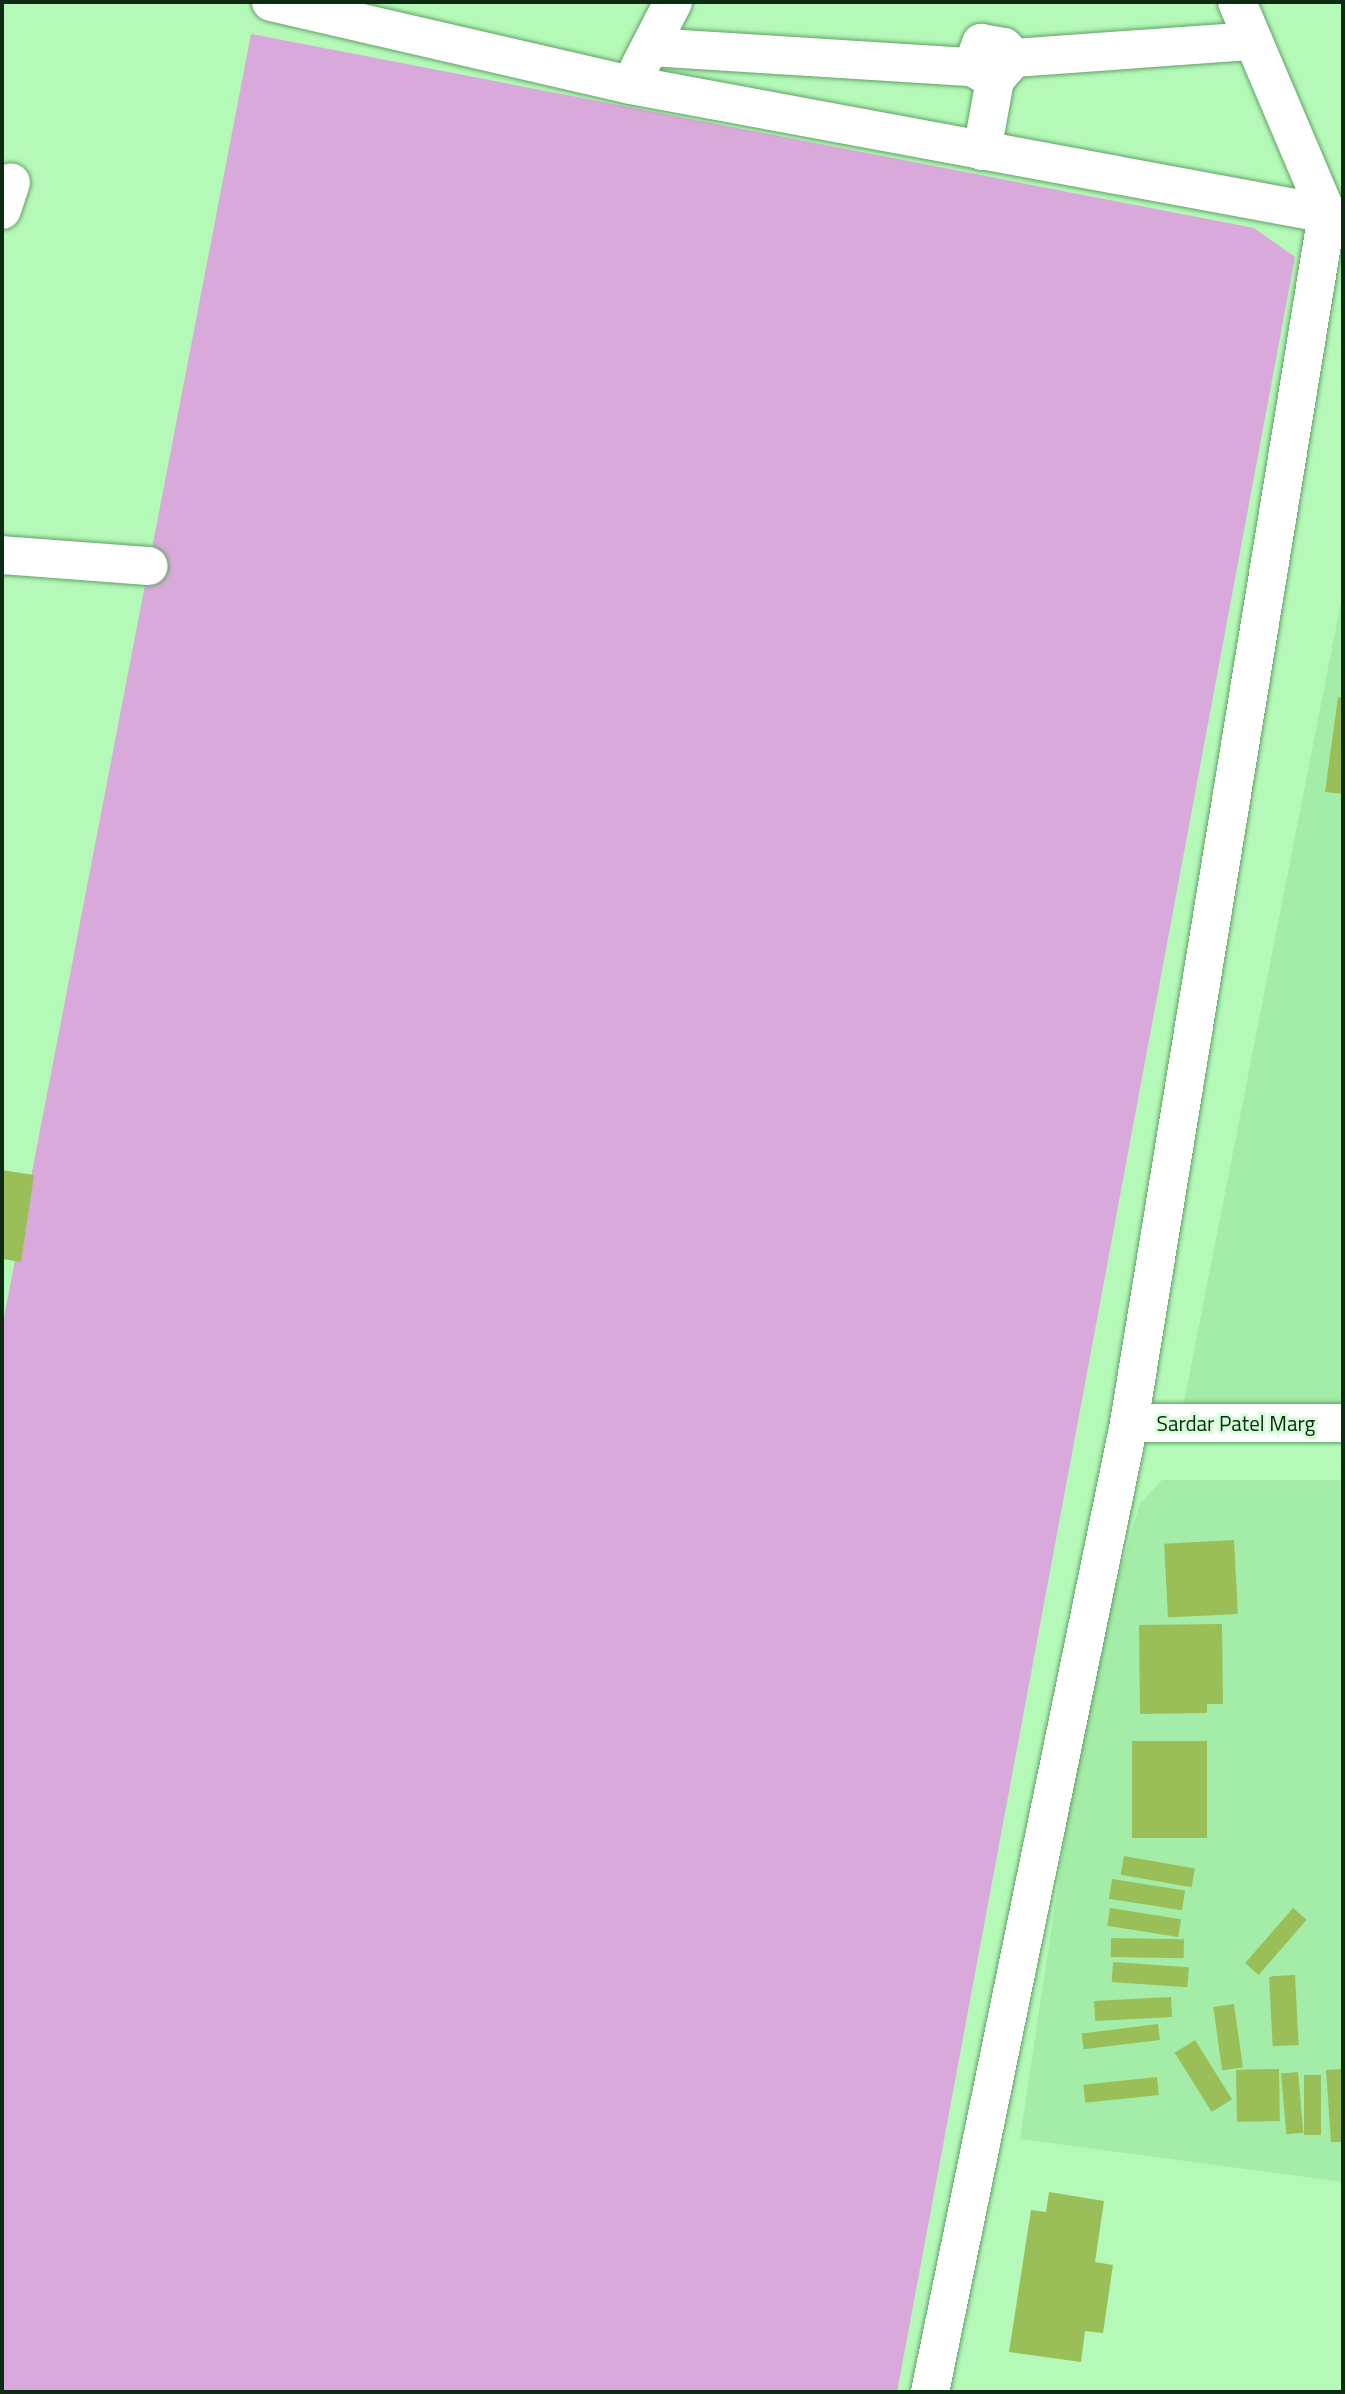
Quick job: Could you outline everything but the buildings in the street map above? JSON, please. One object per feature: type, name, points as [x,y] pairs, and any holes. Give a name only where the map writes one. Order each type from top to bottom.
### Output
[{"type":"street","points":[[271,2],[631,85],[1335,216]]},
{"type":"street","points":[[631,85],[673,2]]},
{"type":"street","points":[[930,2392],[1129,1423],[1335,216],[1237,2]]},
{"type":"street","points":[[650,47],[994,68],[1253,41]]},
{"type":"street","points":[[982,151],[994,68]]},
{"type":"street","points":[[2,555],[149,566]]},
{"type":"street","name":"Sardar Patel Marg","points":[[1129,1423],[1343,1423]]},
{"type":"shaded area","points":[[251,34],[1254,228],[1295,257],[897,2392],[2,2392],[2,1328]]},
{"type":"shaded area","points":[[1343,592],[1343,1410],[1182,1412]]},
{"type":"shaded area","points":[[1162,1480],[1343,1480],[1343,2182],[1020,2139],[1088,1683],[1140,1503]]}]
